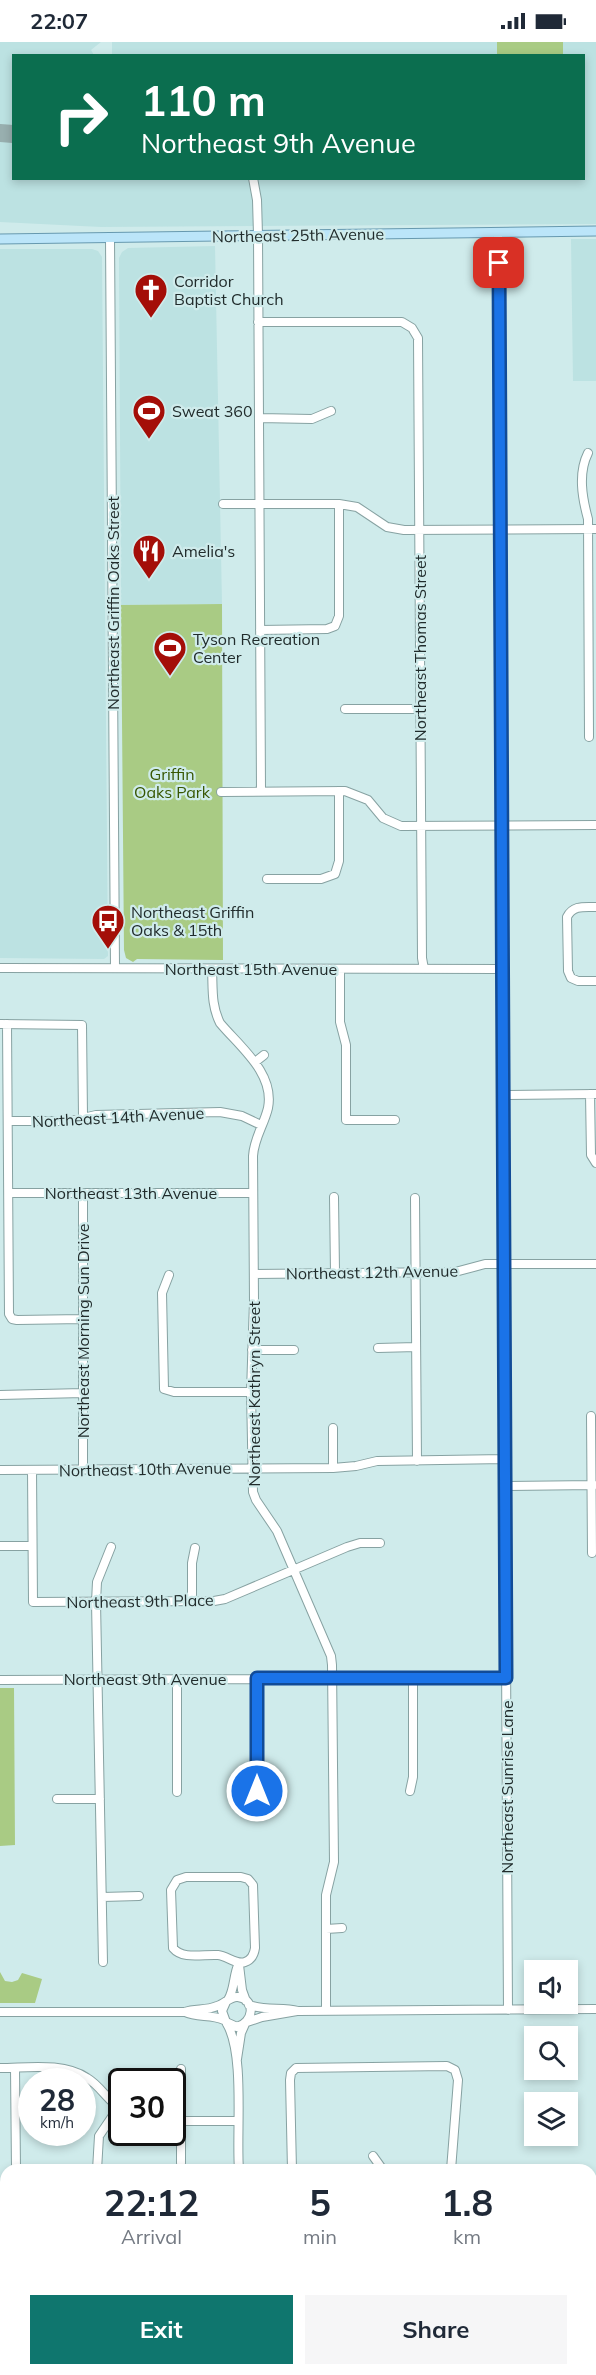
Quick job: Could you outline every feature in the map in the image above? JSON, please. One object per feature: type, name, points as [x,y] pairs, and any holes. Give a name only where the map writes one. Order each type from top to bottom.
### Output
[{"type":"main road","name":"Northeast 25th Avenue","points":[[0,239],[596,231]]},
{"type":"street","points":[[253,180],[257,200],[258,235],[261,791]]},
{"type":"street","name":"Northeast Sunrise Lane","points":[[498,233],[508,2010]]},
{"type":"street","name":"Northeast Griffin Oaks Street","points":[[110,238],[115,968]]},
{"type":"street","name":"Northeast Thomas Street","points":[[258,322],[398,322],[412,328],[418,338],[422,958],[424,969]]},
{"type":"street","points":[[259,418],[312,419],[331,411]]},
{"type":"street","points":[[588,453],[582,464],[582,498],[592,529],[589,737]]},
{"type":"street","points":[[223,504],[339,504],[357,507],[387,527],[419,530],[592,529]]},
{"type":"street","points":[[260,630],[327,629],[338,622],[339,504]]},
{"type":"street","points":[[345,709],[421,709]]},
{"type":"street","points":[[221,792],[339,791],[361,796],[390,822],[401,826],[596,825]]},
{"type":"street","points":[[267,879],[321,879],[335,874],[339,861],[339,791]]},
{"type":"street","points":[[596,907],[577,907],[570,911],[567,917],[568,971],[571,978],[578,981],[596,981]]},
{"type":"street","name":"Northeast 15th Avenue","points":[[0,968],[502,969]]},
{"type":"street","name":"Northeast Kathryn Street","points":[[212,969],[212,998],[216,1015],[220,1023],[255,1062],[269,1095],[268,1109],[253,1147],[252,1485],[256,1500],[277,1531],[331,1656],[334,1862],[326,1890],[326,2011]]},
{"type":"street","points":[[340,969],[340,1022],[346,1045],[346,1120],[395,1120]]},
{"type":"street","points":[[83,1117],[82,1025],[4,1024],[8,1121],[9,1314],[12,1319],[83,1319]]},
{"type":"street","points":[[255,1062],[264,1055]]},
{"type":"street","points":[[504,1095],[593,1094],[591,1155],[596,1163]]},
{"type":"street","name":"Northeast 14th Avenue","points":[[8,1121],[70,1121],[83,1117],[112,1114],[220,1113],[242,1116],[261,1125]]},
{"type":"street","name":"Northeast 13th Avenue","points":[[9,1193],[253,1193]]},
{"type":"street","name":"Northeast Morning Sun Drive","points":[[83,1193],[83,1470]]},
{"type":"street","points":[[334,1197],[335,1272]]},
{"type":"street","points":[[415,1198],[417,1461]]},
{"type":"street","name":"Northeast 12th Avenue","points":[[254,1274],[455,1272],[477,1265],[596,1264]]},
{"type":"street","points":[[169,1275],[162,1293],[164,1389],[174,1392],[251,1392]]},
{"type":"street","points":[[378,1348],[416,1347]]},
{"type":"street","points":[[252,1350],[294,1350]]},
{"type":"street","points":[[0,1395],[83,1393]]},
{"type":"street","points":[[591,1416],[594,1485],[592,1553]]},
{"type":"street","points":[[333,1428],[333,1468]]},
{"type":"street","name":"Northeast 10th Avenue","points":[[0,1470],[333,1468],[377,1461],[506,1460]]},
{"type":"street","points":[[0,1546],[33,1546],[32,1470]]},
{"type":"street","points":[[506,1486],[594,1485]]},
{"type":"street","name":"Northeast 9th Place","points":[[33,1546],[33,1602],[96,1602],[225,1599],[348,1546],[360,1543],[381,1543]]},
{"type":"street","points":[[103,1962],[96,1602],[97,1582],[111,1547]]},
{"type":"street","points":[[192,1601],[192,1563],[195,1548]]},
{"type":"street","points":[[410,1791],[413,1777],[413,1677]]},
{"type":"street","points":[[257,1678],[257,1791]]},
{"type":"street","name":"Northeast 9th Avenue","points":[[0,1680],[506,1678]]},
{"type":"street","points":[[177,1679],[177,1792]]},
{"type":"street","points":[[57,1800],[100,1800]]},
{"type":"street","points":[[186,1877],[241,1877],[248,1879],[254,1885],[255,1954],[247,1962],[239,1963],[224,1956],[186,1955],[175,1951],[171,1943],[171,1890],[177,1880],[186,1877]]},
{"type":"street","points":[[102,1897],[139,1896]]},
{"type":"street","points":[[326,1929],[342,1928]]},
{"type":"street","points":[[237,2060],[231,2033],[222,2011],[233,1990],[235,1972],[239,1963]]},
{"type":"street","points":[[239,1963],[242,1990],[251,2014],[241,2033],[237,2060],[239,2164]]},
{"type":"street","points":[[0,2012],[185,2012],[210,2008],[237,1997],[262,2009],[286,2008],[298,2011],[596,2009]]},
{"type":"street","points":[[185,2012],[193,2016],[211,2016],[233,2026],[262,2017],[298,2011]]},
{"type":"street","points":[[292,2164],[290,2080],[293,2070],[302,2066],[447,2066],[455,2070],[459,2080],[452,2164]]},
{"type":"street","points":[[0,2068],[68,2070],[86,2076],[108,2095]]},
{"type":"street","points":[[15,2068],[16,2164]]},
{"type":"street","points":[[186,2121],[237,2121]]},
{"type":"street","points":[[97,2164],[99,2136],[108,2124]]},
{"type":"street","points":[[179,2146],[181,2163]]},
{"type":"street","points":[[373,2156],[379,2164]]},
{"type":"shaded area","points":[[0,42],[101,42],[91,50],[93,54],[12,54],[12,180],[585,180],[585,54],[563,54],[563,42],[596,42],[596,224],[101,227],[0,222]]},
{"type":"shaded area","points":[[112,42],[497,42],[497,54],[112,54]]},
{"type":"shaded area","points":[[571,239],[596,239],[596,381],[573,381]]},
{"type":"shaded area","points":[[215,246],[222,604],[121,605],[119,258],[128,248]]},
{"type":"shaded area","points":[[0,249],[92,249],[98,251],[102,257],[108,956],[104,959],[0,958]]},
{"type":"green space","points":[[497,42],[563,42],[563,54],[497,54]]},
{"type":"green space","name":"Griffin Oaks Park","points":[[222,604],[223,960],[137,959],[133,962],[126,958],[124,950],[121,605]]},
{"type":"green space","points":[[0,1688],[14,1688],[15,1845],[0,1846]]},
{"type":"green space","points":[[0,1972],[5,1981],[18,1980],[22,1973],[42,1979],[35,2003],[0,2003]]},
{"type":"taxiway","points":[[0,133],[12,134]]},
{"type":"place","name":"Corridor Baptist Church","points":[[151,319]]},
{"type":"place","name":"Sweat 360","points":[[149,440]]},
{"type":"place","name":"Amelia's","points":[[149,580]]},
{"type":"place","name":"Tyson Recreation Center","points":[[170,677]]},
{"type":"place","name":"Northeast Griffin Oaks & 15th","points":[[108,950]]},
{"type":"route","points":[[257,1791],[257,1678],[506,1678],[499,263]]}]
